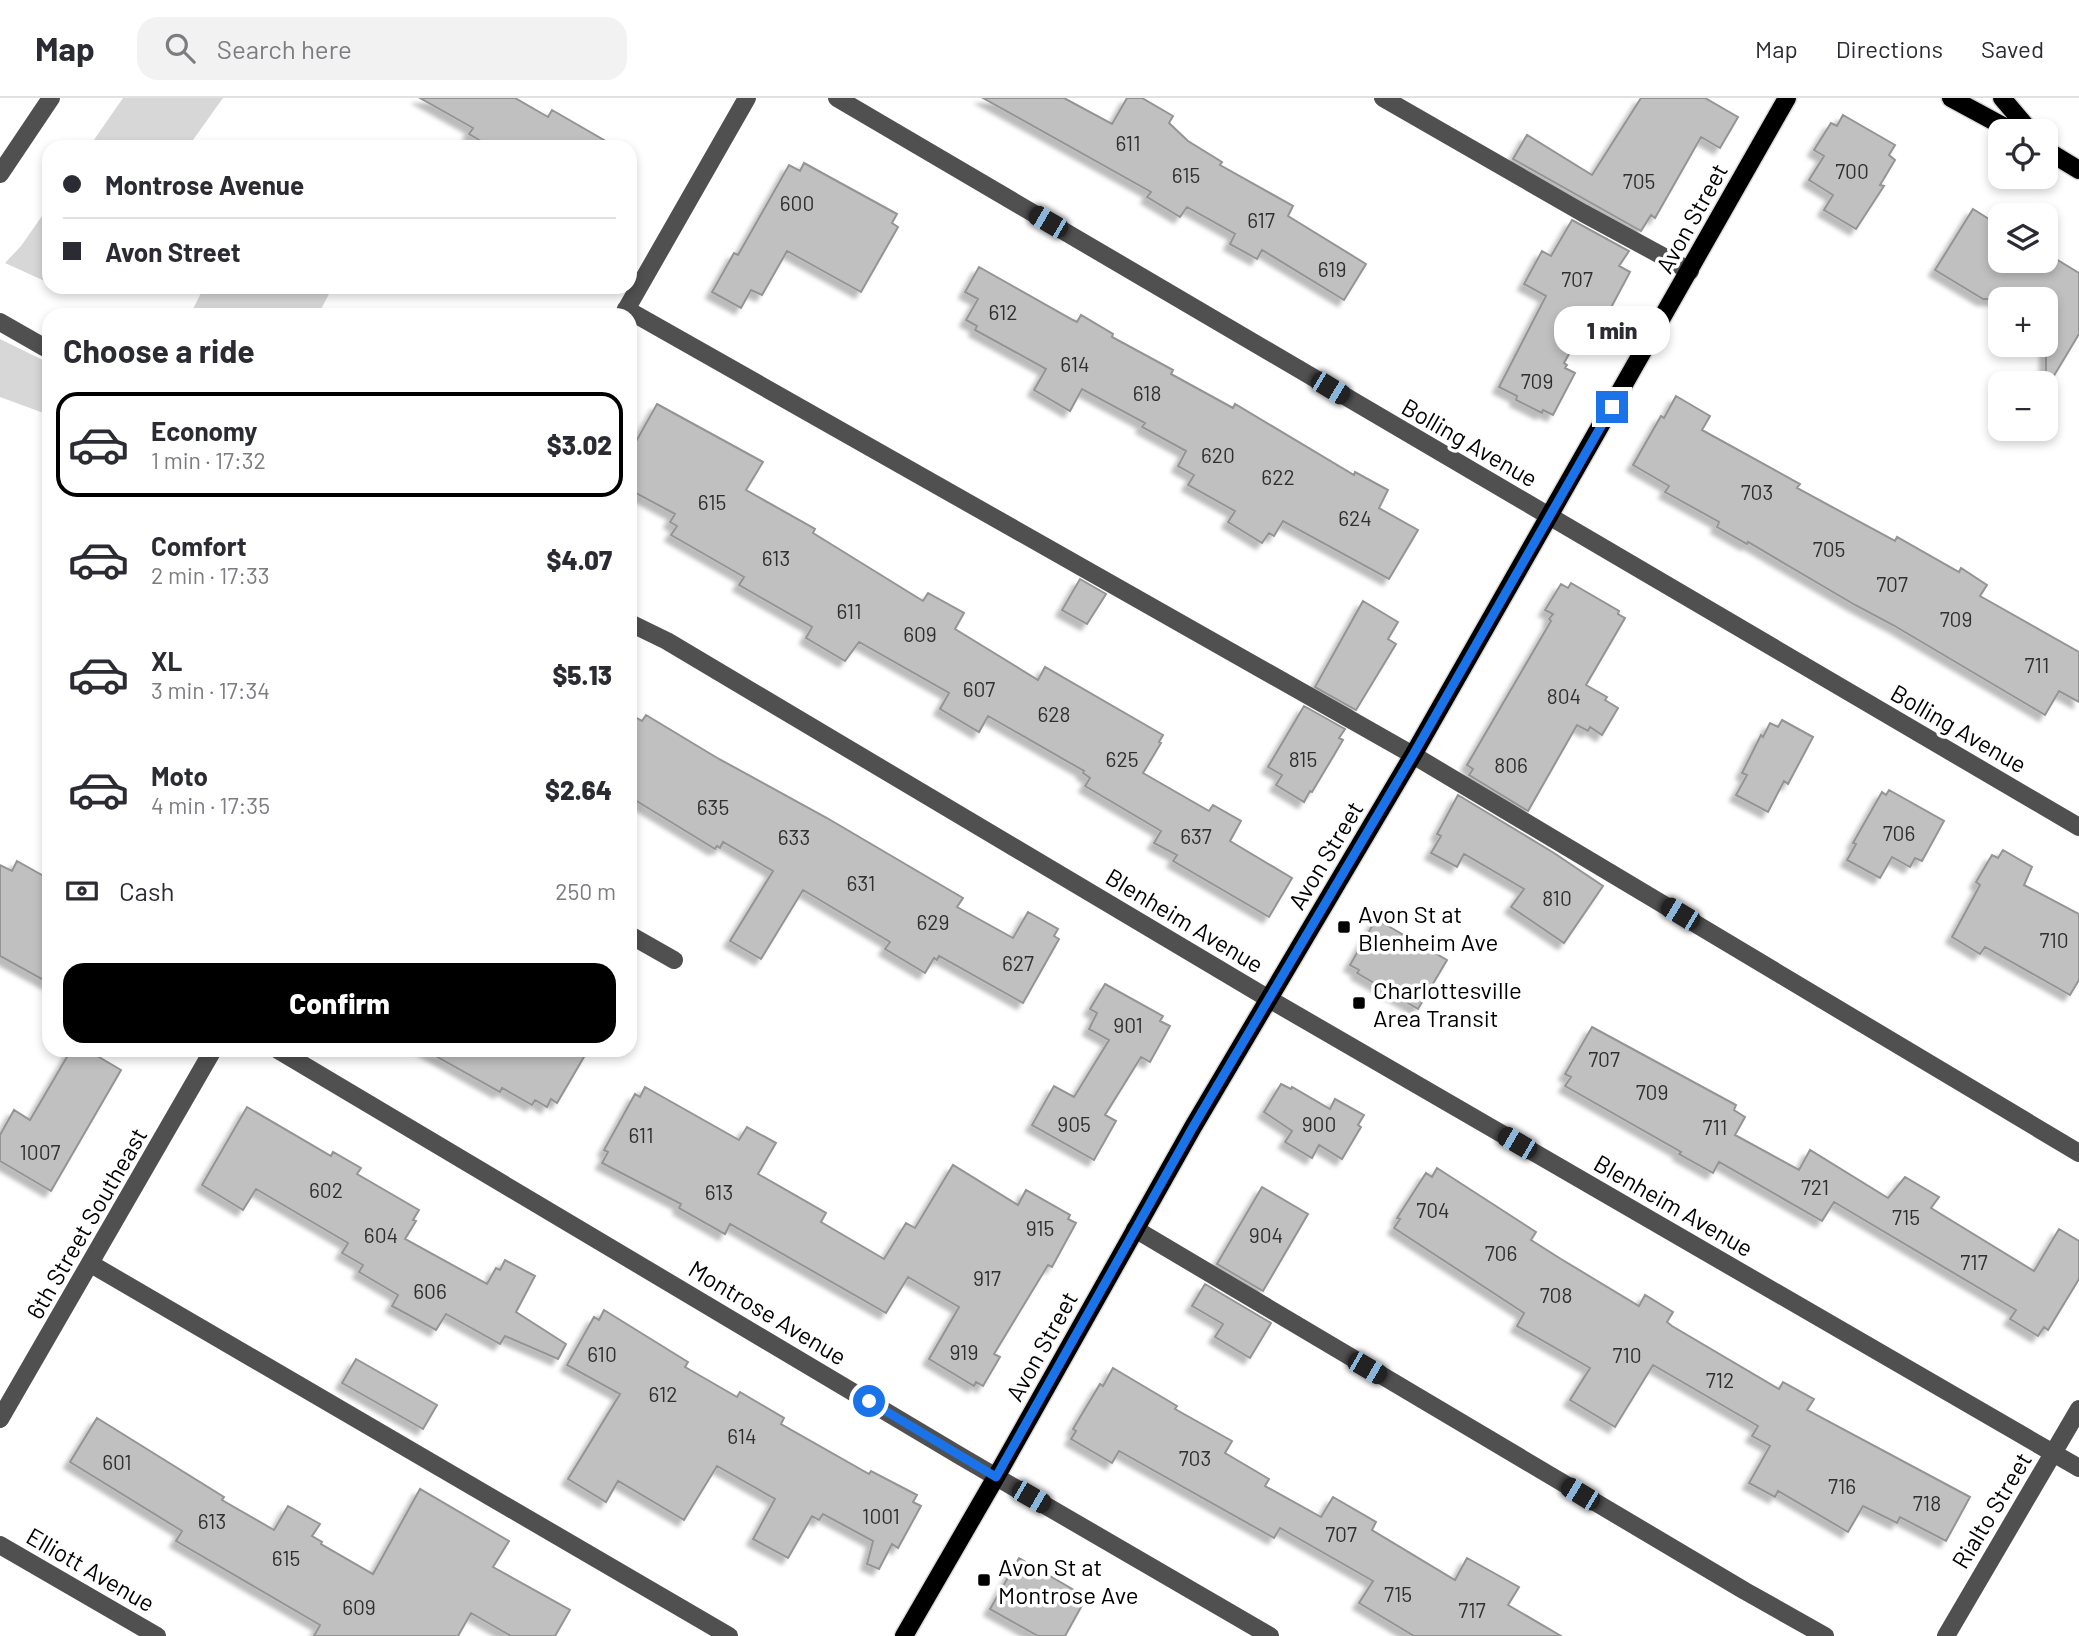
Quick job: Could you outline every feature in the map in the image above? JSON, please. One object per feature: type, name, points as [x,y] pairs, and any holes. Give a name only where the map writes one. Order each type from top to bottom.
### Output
[{"type":"main road","name":"Avon Street","points":[[904,1636],[1135,1230],[1550,517],[1787,98]]},
{"type":"main road","points":[[1951,98],[1990,119]]},
{"type":"main road","points":[[2002,98],[2020,119]]},
{"type":"main road","points":[[2058,157],[2079,170]]},
{"type":"street","points":[[0,174],[51,98]]},
{"type":"street","points":[[637,291],[747,98]]},
{"type":"street","name":"Bolling Avenue","points":[[837,98],[2079,827]]},
{"type":"street","points":[[1383,98],[1690,271]]},
{"type":"street","points":[[637,319],[1413,755],[2079,1153]]},
{"type":"street","points":[[0,322],[42,346]]},
{"type":"street","name":"Blenheim Avenue","points":[[637,626],[667,641],[1269,999],[2079,1468]]},
{"type":"street","points":[[637,939],[674,960]]},
{"type":"street","name":"6th Street Southeast","points":[[0,1419],[209,1057]]},
{"type":"street","name":"Montrose Avenue","points":[[290,1057],[996,1477],[1270,1636]]},
{"type":"street","points":[[1135,1230],[1686,1557],[1825,1636]]},
{"type":"street","points":[[91,1264],[729,1636]]},
{"type":"street","name":"Rialto Street","points":[[1946,1636],[2079,1409]]},
{"type":"street","name":"Elliott Avenue","points":[[0,1545],[157,1636]]},
{"type":"shaded area","points":[[123,98],[223,98],[193,140],[94,140]]},
{"type":"shaded area","points":[[42,216],[42,280],[5,263]]},
{"type":"shaded area","points":[[200,294],[329,294],[322,308],[194,308]]},
{"type":"shaded area","points":[[0,339],[42,360],[42,412],[0,397]]},
{"type":"building","points":[[420,98],[515,98],[548,117],[552,110],[604,140],[479,140],[469,134],[473,128]]},
{"type":"building","points":[[983,98],[1064,98],[1112,124],[1127,98],[1142,98],[1173,116],[1169,123],[1188,141],[1222,162],[1220,165],[1293,206],[1288,216],[1366,264],[1344,300],[1262,250],[1257,259],[1230,244],[1235,234],[1187,207],[1180,217],[1147,197],[1151,192]]},
{"type":"building","points":[[1641,98],[1705,98],[1738,117],[1720,148],[1701,137],[1655,218],[1651,215],[1641,231],[1513,159],[1527,135],[1592,175]]},
{"type":"building","points":[[1843,115],[1895,145],[1889,155],[1895,160],[1880,185],[1884,186],[1856,229],[1824,210],[1833,195],[1809,180],[1824,156],[1814,150],[1831,123],[1837,126]]},
{"type":"building","points":[[804,163],[897,214],[892,223],[898,227],[861,292],[787,251],[762,295],[751,290],[741,308],[712,292],[734,253],[738,255],[789,165],[800,171]]},
{"type":"building","points":[[1973,209],[1988,218],[1988,273],[2058,273],[2058,260],[2079,273],[2079,334],[2057,371],[2046,371],[2046,357],[2058,357],[2058,287],[1988,287],[1988,299],[1983,299],[1935,270]]},
{"type":"building","points":[[1572,220],[1629,251],[1619,266],[1630,272],[1607,315],[1597,309],[1593,311],[1564,363],[1567,365],[1565,368],[1575,373],[1553,415],[1543,410],[1542,413],[1516,400],[1517,396],[1499,387],[1546,296],[1524,284],[1542,251],[1551,256]]},
{"type":"building","points":[[979,267],[1077,322],[1081,315],[1113,334],[1112,337],[1173,370],[1171,374],[1233,408],[1235,404],[1354,475],[1355,472],[1388,490],[1379,508],[1418,530],[1389,579],[1283,521],[1274,536],[1269,533],[1262,543],[1228,522],[1235,511],[1188,485],[1194,475],[1178,466],[1186,451],[1142,427],[1145,423],[1082,389],[1070,411],[1034,390],[1046,369],[975,330],[977,326],[966,320],[978,299],[965,292]]},
{"type":"building","points":[[1676,396],[1710,416],[1702,430],[1800,484],[1797,488],[1895,541],[1897,537],[1959,572],[1961,568],[1987,585],[1980,596],[2079,652],[2079,702],[2059,691],[2045,715],[1893,625],[1717,527],[1719,522],[1665,492],[1669,486],[1633,465],[1661,416],[1664,418]]},
{"type":"building","points":[[657,404],[763,462],[746,490],[815,529],[813,533],[923,601],[928,593],[964,613],[955,629],[1038,680],[1045,667],[1163,735],[1143,773],[1209,811],[1213,805],[1241,821],[1230,841],[1292,878],[1269,917],[1173,861],[1177,855],[1154,843],[1161,831],[1085,786],[1090,778],[1084,771],[988,716],[979,732],[940,709],[949,693],[859,642],[845,661],[806,638],[812,627],[739,585],[744,577],[671,535],[677,526],[670,522],[675,514],[637,494],[637,440]]},
{"type":"building","points":[[1080,579],[1106,594],[1087,624],[1062,610]]},
{"type":"building","points":[[1571,583],[1619,611],[1618,614],[1625,618],[1586,685],[1607,697],[1605,700],[1618,708],[1602,735],[1590,727],[1588,731],[1577,725],[1528,811],[1469,775],[1473,769],[1467,765],[1551,621],[1549,619],[1553,614],[1545,610],[1561,584],[1568,588]]},
{"type":"building","points":[[1363,601],[1398,622],[1388,639],[1396,644],[1356,710],[1315,687]]},
{"type":"building","points":[[1304,706],[1345,729],[1339,738],[1343,740],[1304,802],[1276,785],[1282,775],[1268,767]]},
{"type":"building","points":[[646,715],[719,759],[827,818],[963,898],[957,907],[1013,938],[1028,912],[1058,929],[1054,936],[1059,939],[1023,1003],[939,956],[937,960],[934,958],[925,973],[885,949],[890,942],[803,890],[761,959],[730,941],[773,871],[723,842],[720,848],[717,846],[715,849],[637,801],[637,718],[642,721]]},
{"type":"building","points":[[1782,720],[1813,737],[1788,784],[1784,781],[1768,812],[1736,795],[1747,775],[1742,773],[1761,735],[1763,737],[1770,723],[1778,727]]},
{"type":"building","points":[[1889,790],[1944,821],[1922,861],[1915,858],[1910,867],[1892,857],[1880,878],[1847,860],[1856,844],[1853,843],[1882,792],[1886,795]]},
{"type":"building","points":[[1458,795],[1603,886],[1564,943],[1511,907],[1524,889],[1464,854],[1457,867],[1431,853],[1441,836],[1437,834]]},
{"type":"building","points":[[2003,850],[2032,867],[2024,885],[2079,914],[2079,980],[2070,995],[1985,947],[1980,954],[1952,937],[1980,885],[1976,882],[1992,855],[1998,858]]},
{"type":"building","points":[[17,861],[42,875],[42,979],[0,956],[0,865],[12,871]]},
{"type":"building","points":[[1376,919],[1447,960],[1418,1009],[1357,973],[1359,970],[1350,965]]},
{"type":"building","points":[[1105,984],[1163,1016],[1160,1021],[1170,1026],[1150,1062],[1141,1057],[1105,1115],[1116,1121],[1094,1160],[1032,1125],[1054,1086],[1074,1097],[1109,1040],[1089,1029],[1097,1013],[1090,1009]]},
{"type":"building","points":[[1592,1027],[1736,1105],[1734,1110],[1745,1117],[1735,1135],[1799,1170],[1810,1150],[1888,1198],[1905,1177],[1939,1197],[1931,1208],[2034,1271],[2059,1229],[2079,1241],[2079,1279],[2048,1330],[2044,1327],[2038,1336],[2010,1319],[2016,1310],[1834,1202],[1822,1221],[1719,1162],[1713,1173],[1565,1086],[1571,1077],[1565,1074]]},
{"type":"building","points":[[67,1057],[99,1057],[121,1070],[51,1191],[0,1161],[0,1135],[14,1110],[30,1120]]},
{"type":"building","points":[[438,1057],[584,1057],[557,1103],[551,1099],[547,1107],[535,1100],[532,1105],[502,1088],[500,1092]]},
{"type":"building","points":[[1281,1084],[1291,1089],[1292,1087],[1330,1109],[1335,1099],[1364,1115],[1358,1125],[1361,1127],[1342,1159],[1319,1145],[1312,1158],[1285,1142],[1292,1131],[1264,1112]]},
{"type":"building","points":[[645,1087],[739,1140],[747,1127],[776,1143],[758,1174],[826,1213],[821,1222],[884,1259],[906,1223],[915,1228],[953,1165],[1018,1205],[1026,1190],[1070,1215],[1068,1219],[1076,1223],[1052,1267],[1048,1265],[994,1354],[1000,1357],[983,1386],[976,1382],[974,1386],[929,1359],[959,1307],[908,1277],[886,1313],[730,1224],[725,1234],[679,1208],[681,1204],[602,1163],[608,1152],[604,1150],[635,1094],[640,1097]]},
{"type":"building","points":[[247,1107],[331,1156],[333,1152],[361,1168],[357,1174],[419,1210],[405,1239],[487,1284],[496,1268],[500,1270],[505,1260],[535,1276],[516,1312],[566,1344],[558,1359],[505,1336],[500,1344],[446,1314],[436,1330],[392,1306],[398,1295],[359,1272],[363,1265],[342,1253],[348,1243],[256,1189],[243,1210],[202,1185]]},
{"type":"building","points":[[1437,1168],[1536,1232],[1531,1240],[1561,1259],[1639,1306],[1645,1295],[1673,1312],[1667,1322],[1672,1326],[1779,1389],[1783,1382],[1814,1399],[1807,1410],[1970,1497],[1946,1541],[1900,1517],[1897,1523],[1863,1506],[1848,1532],[1778,1491],[1775,1497],[1749,1483],[1770,1446],[1752,1436],[1758,1426],[1653,1365],[1615,1427],[1570,1400],[1590,1368],[1517,1326],[1524,1313],[1394,1228],[1400,1219],[1397,1218],[1426,1173],[1432,1177]]},
{"type":"building","points":[[1262,1187],[1308,1214],[1263,1291],[1217,1264]]},
{"type":"building","points":[[1205,1284],[1271,1323],[1250,1358],[1215,1337],[1223,1324],[1192,1306]]},
{"type":"building","points":[[604,1310],[688,1362],[685,1367],[737,1397],[740,1392],[784,1418],[781,1424],[869,1474],[871,1471],[917,1495],[913,1502],[921,1506],[898,1548],[892,1544],[879,1569],[867,1564],[873,1541],[823,1514],[819,1520],[812,1516],[788,1558],[753,1539],[775,1499],[717,1466],[684,1520],[618,1481],[606,1502],[568,1479],[620,1394],[567,1365],[594,1317],[599,1320]]},
{"type":"building","points":[[356,1359],[437,1405],[423,1429],[342,1383]]},
{"type":"building","points":[[1113,1368],[1177,1406],[1175,1409],[1232,1441],[1225,1453],[1269,1479],[1265,1486],[1321,1517],[1333,1497],[1376,1522],[1372,1530],[1455,1580],[1467,1558],[1519,1587],[1508,1605],[1561,1636],[1414,1636],[1359,1603],[1373,1581],[1280,1528],[1274,1538],[1119,1451],[1112,1463],[1071,1439],[1076,1431],[1073,1429]]},
{"type":"building","points":[[97,1418],[224,1497],[222,1500],[274,1530],[288,1506],[320,1524],[312,1536],[373,1574],[420,1489],[509,1541],[493,1567],[570,1610],[555,1636],[511,1636],[471,1613],[458,1636],[314,1636],[320,1625],[176,1541],[182,1531],[70,1462]]},
{"type":"building","points":[[1019,1558],[1074,1590],[1072,1593],[1085,1600],[1065,1636],[1038,1636],[990,1609]]},
{"type":"place","name":"Avon St at Blenheim Ave","points":[[1344,927]]},
{"type":"place","name":"Charlottesville Area Transit","points":[[1359,1003]]},
{"type":"place","name":"Avon St at Montrose Ave","points":[[984,1580]]},
{"type":"route","points":[[869,1401],[996,1477],[1193,1127],[1413,755],[1612,407]]}]
